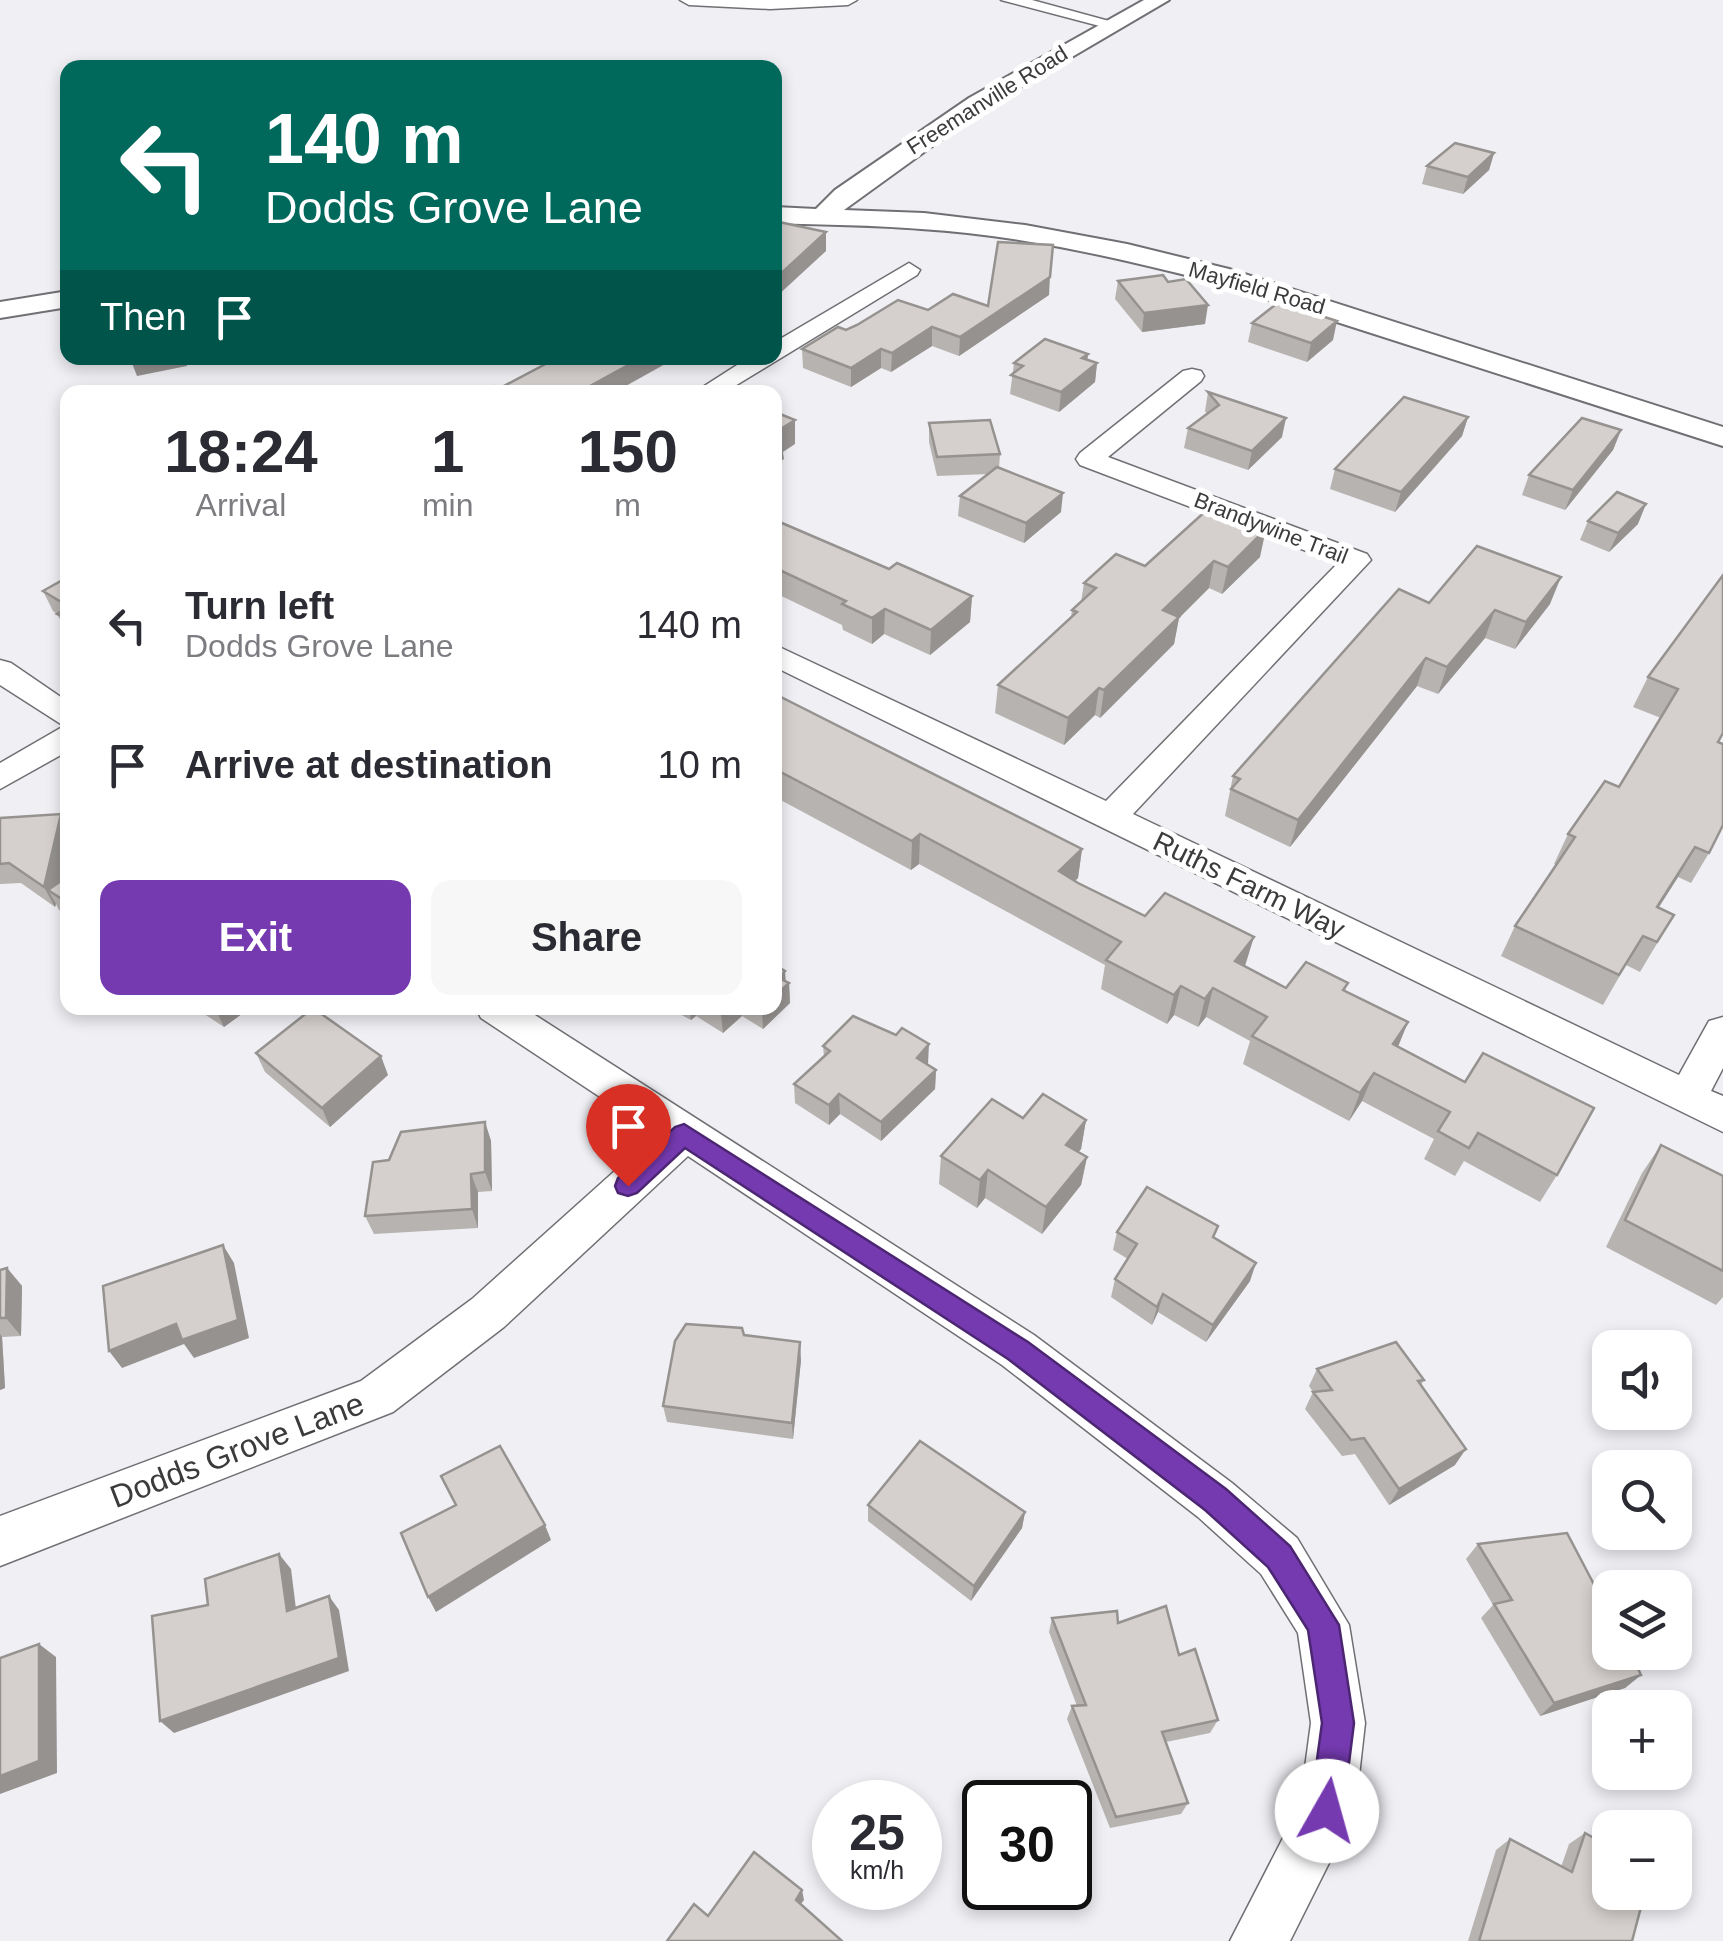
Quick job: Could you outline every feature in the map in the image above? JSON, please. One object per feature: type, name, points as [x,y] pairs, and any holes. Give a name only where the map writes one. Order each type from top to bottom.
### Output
[{"type":"street","points":[[689,0],[770,4],[848,0]]},
{"type":"street","points":[[1010,0],[1111,24]]},
{"type":"street","name":"Freemanville Road","points":[[825,216],[844,196],[918,142],[1111,24],[1160,0]]},
{"type":"street","name":"Mayfield Road","points":[[782,215],[1025,233],[1178,264],[1522,369],[1723,437]]},
{"type":"street","points":[[782,348],[909,270]]},
{"type":"street","points":[[0,310],[60,300]]},
{"type":"street","points":[[720,385],[753,365]]},
{"type":"street","name":"Brandywine Trail","points":[[1110,818],[1358,560],[1090,458],[1192,376]]},
{"type":"street","name":"Ruths Farm Way","points":[[782,658],[1723,1115]]},
{"type":"street","points":[[0,670],[60,711]]},
{"type":"street","points":[[0,778],[60,741]]},
{"type":"street","points":[[506,1015],[1018,1350],[1215,1500],[1279,1556],[1323,1625],[1338,1723],[1327,1811],[1259,1941]]},
{"type":"street","points":[[1688,1097],[1723,1032]]},
{"type":"street","name":"Dodds Grove Lane","points":[[0,1541],[377,1397],[488,1313],[684,1134]]},
{"type":"building","points":[[1455,143],[1494,153],[1468,177],[1427,166]]},
{"type":"building","points":[[782,223],[826,232],[782,273]]},
{"type":"building","points":[[998,242],[1053,245],[1050,277],[960,337],[932,327],[892,353],[881,349],[851,368],[802,349],[838,327],[846,330],[857,325],[898,300],[928,310],[953,294],[988,306]]},
{"type":"building","points":[[1163,275],[1168,282],[1186,279],[1208,305],[1144,313],[1118,281]]},
{"type":"building","points":[[1279,302],[1337,321],[1311,343],[1252,323]]},
{"type":"building","points":[[1045,339],[1088,354],[1082,358],[1097,363],[1061,392],[1011,375],[1023,366],[1014,363]]},
{"type":"building","points":[[544,365],[628,365],[592,385],[506,385]]},
{"type":"building","points":[[1208,392],[1286,418],[1252,451],[1188,428],[1219,405]]},
{"type":"building","points":[[1404,397],[1468,417],[1401,492],[1335,469]]},
{"type":"building","points":[[782,415],[795,420],[782,428]]},
{"type":"building","points":[[1582,418],[1621,430],[1573,490],[1529,475]]},
{"type":"building","points":[[990,420],[1000,454],[937,457],[929,423]]},
{"type":"building","points":[[997,467],[1063,493],[1026,523],[960,496]]},
{"type":"building","points":[[1617,492],[1646,504],[1618,533],[1588,521]]},
{"type":"building","points":[[1209,508],[1266,529],[1228,567],[1214,561],[1163,610],[1179,617],[1104,690],[1099,688],[1068,718],[998,685],[1077,612],[1072,610],[1096,588],[1084,583],[1116,554],[1145,566]]},
{"type":"building","points":[[782,523],[889,569],[897,563],[972,596],[931,630],[885,609],[872,618],[842,604],[846,601],[782,571]]},
{"type":"building","points":[[1477,546],[1561,577],[1526,622],[1495,610],[1447,667],[1426,658],[1298,820],[1231,789],[1240,779],[1233,776],[1399,589],[1429,603]]},
{"type":"building","points":[[1723,575],[1723,733],[1718,742],[1723,744],[1723,825],[1709,853],[1695,847],[1657,907],[1674,915],[1657,942],[1643,936],[1619,975],[1515,926],[1575,837],[1568,834],[1605,781],[1619,787],[1678,689],[1648,677]]},
{"type":"building","points":[[60,581],[60,601],[43,591]]},
{"type":"building","points":[[782,698],[1082,849],[1059,871],[1078,883],[1145,916],[1165,893],[1254,937],[1235,961],[1286,988],[1306,962],[1348,983],[1343,990],[1408,1022],[1393,1044],[1465,1082],[1483,1053],[1594,1108],[1557,1175],[1478,1133],[1469,1148],[1438,1131],[1450,1112],[1374,1073],[1360,1093],[1252,1036],[1267,1017],[1213,988],[1205,999],[1181,986],[1174,995],[1106,960],[1121,942],[920,834],[912,841],[782,773]]},
{"type":"building","points":[[60,814],[44,887],[9,863],[0,864],[0,818]]},
{"type":"building","points":[[60,882],[60,898],[48,890]]},
{"type":"building","points":[[304,1015],[323,1015],[381,1056],[322,1108],[256,1053]]},
{"type":"building","points":[[853,1016],[896,1035],[902,1028],[929,1044],[917,1058],[936,1070],[881,1122],[839,1094],[829,1105],[794,1084],[830,1051],[823,1046]]},
{"type":"building","points":[[1043,1094],[1086,1120],[1066,1145],[1087,1157],[1046,1207],[988,1170],[980,1180],[941,1156],[992,1099],[1023,1118]]},
{"type":"building","points":[[485,1122],[485,1172],[471,1174],[472,1209],[365,1216],[373,1162],[389,1160],[401,1132]]},
{"type":"building","points":[[1661,1145],[1723,1176],[1723,1271],[1625,1220]]},
{"type":"building","points":[[1147,1187],[1218,1226],[1213,1237],[1256,1263],[1213,1325],[1163,1294],[1157,1307],[1115,1279],[1137,1244],[1117,1232]]},
{"type":"building","points":[[223,1245],[238,1320],[182,1340],[176,1324],[109,1351],[103,1286]]},
{"type":"building","points":[[7,1268],[6,1318],[0,1318],[0,1270]]},
{"type":"building","points":[[686,1324],[742,1328],[744,1335],[800,1342],[792,1423],[663,1406],[675,1341]]},
{"type":"building","points":[[1396,1342],[1466,1449],[1399,1489],[1364,1438],[1351,1440],[1313,1392],[1332,1390],[1317,1369]]},
{"type":"building","points":[[920,1441],[1025,1512],[974,1586],[868,1505]]},
{"type":"building","points":[[500,1446],[545,1525],[428,1597],[401,1533],[456,1505],[441,1476]]},
{"type":"building","points":[[1567,1533],[1592,1581],[1592,1670],[1639,1670],[1641,1675],[1554,1703],[1494,1604],[1512,1600],[1478,1544]]},
{"type":"building","points":[[279,1554],[287,1611],[329,1596],[339,1658],[160,1721],[152,1616],[208,1605],[205,1579]]},
{"type":"building","points":[[1166,1606],[1179,1655],[1195,1649],[1218,1720],[1162,1732],[1188,1803],[1116,1817],[1072,1706],[1086,1705],[1052,1618],[1117,1611],[1118,1623]]},
{"type":"building","points":[[39,1644],[39,1761],[0,1776],[0,1658]]},
{"type":"building","points":[[1585,1833],[1592,1837],[1592,1910],[1640,1910],[1632,1941],[1479,1941],[1510,1839],[1572,1872]]},
{"type":"building","points":[[754,1852],[802,1890],[796,1900],[842,1941],[667,1941],[694,1904],[708,1916]]},
{"type":"route","points":[[628,1186],[684,1134],[1018,1350],[1215,1500],[1279,1556],[1323,1625],[1338,1723],[1327,1811]]}]
